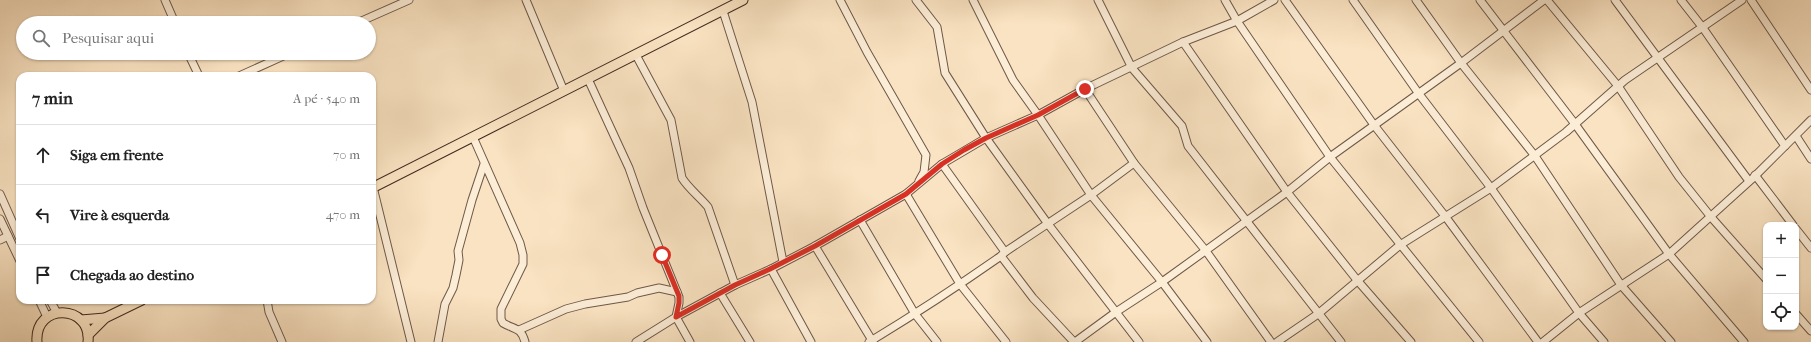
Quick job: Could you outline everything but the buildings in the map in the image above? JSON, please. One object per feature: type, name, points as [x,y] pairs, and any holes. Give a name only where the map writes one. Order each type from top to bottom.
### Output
[{"type":"main road","points":[[376,186],[743,0]]},
{"type":"main road","points":[[37,342],[40,326],[47,317],[57,313],[67,313],[81,320],[105,318],[134,304]]},
{"type":"main road","points":[[81,320],[88,338],[105,318]]},
{"type":"street","points":[[165,0],[172,16]]},
{"type":"street","points":[[373,16],[409,0]]},
{"type":"street","points":[[526,0],[564,91]]},
{"type":"street","points":[[840,0],[867,52],[926,156],[924,172],[914,188]]},
{"type":"street","points":[[916,0],[937,27],[945,73],[986,138],[1048,224],[1139,342]]},
{"type":"street","points":[[973,0],[1013,80],[1091,195],[1162,282],[1207,342]]},
{"type":"street","points":[[1098,0],[1132,68],[1182,126],[1188,146],[1247,220],[1340,342]]},
{"type":"street","points":[[1225,0],[1330,156],[1400,245],[1480,342]]},
{"type":"street","points":[[636,342],[676,317],[735,285],[815,246],[906,194],[942,164],[986,138],[1038,115],[1085,89],[1132,68],[1183,42],[1238,21],[1274,0]]},
{"type":"street","points":[[1285,0],[1374,125],[1445,216],[1538,342]]},
{"type":"street","points":[[1353,0],[1419,94],[1491,188],[1579,313],[1604,342]]},
{"type":"street","points":[[1416,0],[1461,63],[1535,156],[1622,285],[1671,342]]},
{"type":"street","points":[[1480,0],[1575,124],[1669,254],[1744,342]]},
{"type":"street","points":[[942,164],[1034,298],[1075,342],[1116,312],[1206,251],[1287,192],[1330,156],[1419,94],[1545,0],[1618,86],[1679,177],[1711,217],[1763,276]]},
{"type":"street","points":[[1615,0],[1752,178],[1790,222]]},
{"type":"street","points":[[1680,0],[1703,28],[1785,146]]},
{"type":"street","points":[[1277,342],[1318,314],[1400,245],[1491,188],[1535,156],[1575,124],[1618,86],[1742,0]]},
{"type":"street","points":[[1751,0],[1811,90]]},
{"type":"street","points":[[723,11],[752,102],[783,262]]},
{"type":"street","points":[[1183,42],[1287,192],[1357,280],[1411,342]]},
{"type":"street","points":[[636,55],[671,120],[682,178],[708,207],[735,285]]},
{"type":"street","points":[[191,60],[197,72]]},
{"type":"street","points":[[248,72],[274,60]]},
{"type":"street","points":[[588,79],[629,168],[643,208],[677,292],[679,303],[676,317],[690,342]]},
{"type":"street","points":[[1085,89],[1134,163],[1206,251],[1271,342]]},
{"type":"street","points":[[1543,342],[1579,313],[1669,254],[1711,217],[1811,120]]},
{"type":"street","points":[[1796,136],[1811,159]]},
{"type":"street","points":[[473,137],[520,243],[523,255],[523,264],[500,313],[503,323],[523,333],[525,342]]},
{"type":"street","points":[[815,246],[871,341],[960,284],[1091,195],[1134,163]]},
{"type":"street","points":[[438,342],[445,304],[453,288],[456,275],[458,251],[484,164]]},
{"type":"street","points":[[0,194],[16,230]]},
{"type":"street","points":[[906,194],[960,284],[1006,342]]},
{"type":"street","points":[[376,200],[411,342]]},
{"type":"street","points":[[0,219],[16,253]]},
{"type":"street","points":[[860,220],[915,314],[937,342]]},
{"type":"street","points":[[1799,233],[1811,248]]},
{"type":"street","points":[[0,240],[8,236]]},
{"type":"street","points":[[770,269],[811,342]]},
{"type":"street","points":[[519,330],[566,309],[585,304],[628,297],[637,293],[658,288],[677,292]]},
{"type":"street","points":[[720,293],[750,342]]},
{"type":"street","points":[[41,304],[47,317]]},
{"type":"street","points":[[52,304],[57,313]]},
{"type":"street","points":[[268,304],[269,312],[282,342]]},
{"type":"street","points":[[1799,317],[1811,331]]},
{"type":"route","points":[[662,255],[679,296],[676,317],[735,285],[815,246],[906,194],[942,164],[964,150],[986,138],[1038,115],[1085,89]]}]
